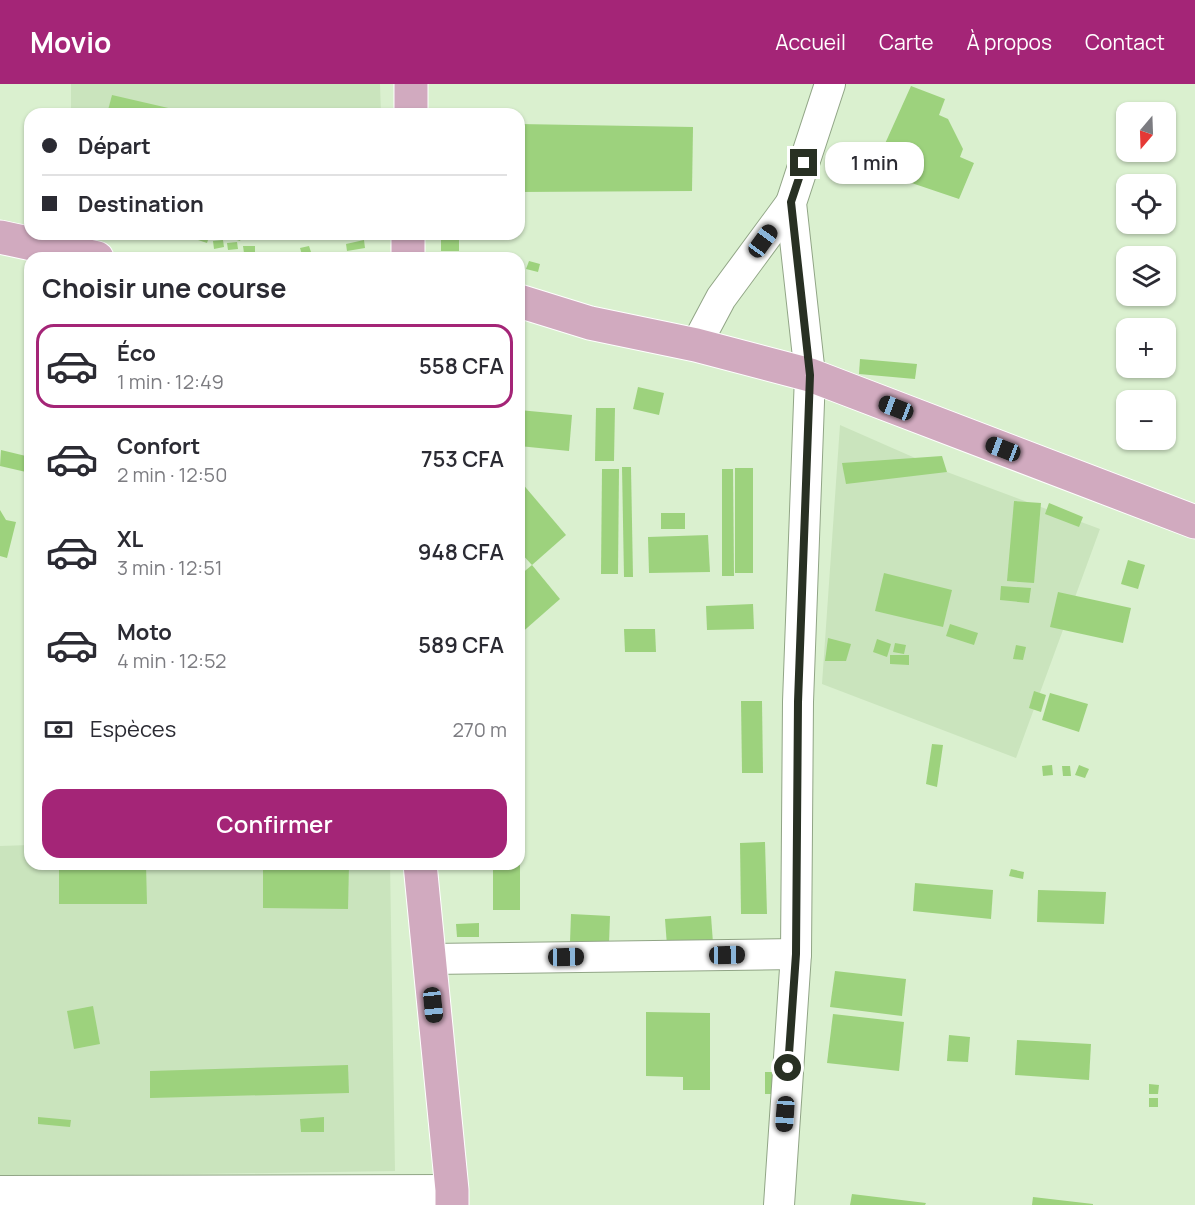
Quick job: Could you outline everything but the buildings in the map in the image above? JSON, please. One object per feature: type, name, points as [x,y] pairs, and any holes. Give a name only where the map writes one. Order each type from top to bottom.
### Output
[{"type":"main road","points":[[411,84],[411,108]]},
{"type":"main road","points":[[0,237],[69,252]]},
{"type":"main road","points":[[525,303],[590,323],[696,345],[810,375],[1195,522]]},
{"type":"main road","points":[[525,324],[590,323]]},
{"type":"main road","points":[[421,870],[452,1197]]},
{"type":"street","points":[[696,345],[721,298],[791,202],[830,84]]},
{"type":"street","points":[[778,1205],[796,954],[798,702],[810,375],[791,202]]},
{"type":"street","points":[[429,959],[796,954]]},
{"type":"street","points":[[0,1191],[452,1197]]},
{"type":"shaded area","points":[[71,84],[380,84],[381,108],[71,108]]},
{"type":"shaded area","points":[[840,425],[947,472],[1100,529],[1016,758],[822,684]]},
{"type":"shaded area","points":[[24,845],[24,870],[390,870],[395,1171],[0,1177],[0,846]]},
{"type":"route","points":[[788,1068],[796,954],[798,702],[810,375],[791,202],[804,163]]}]
